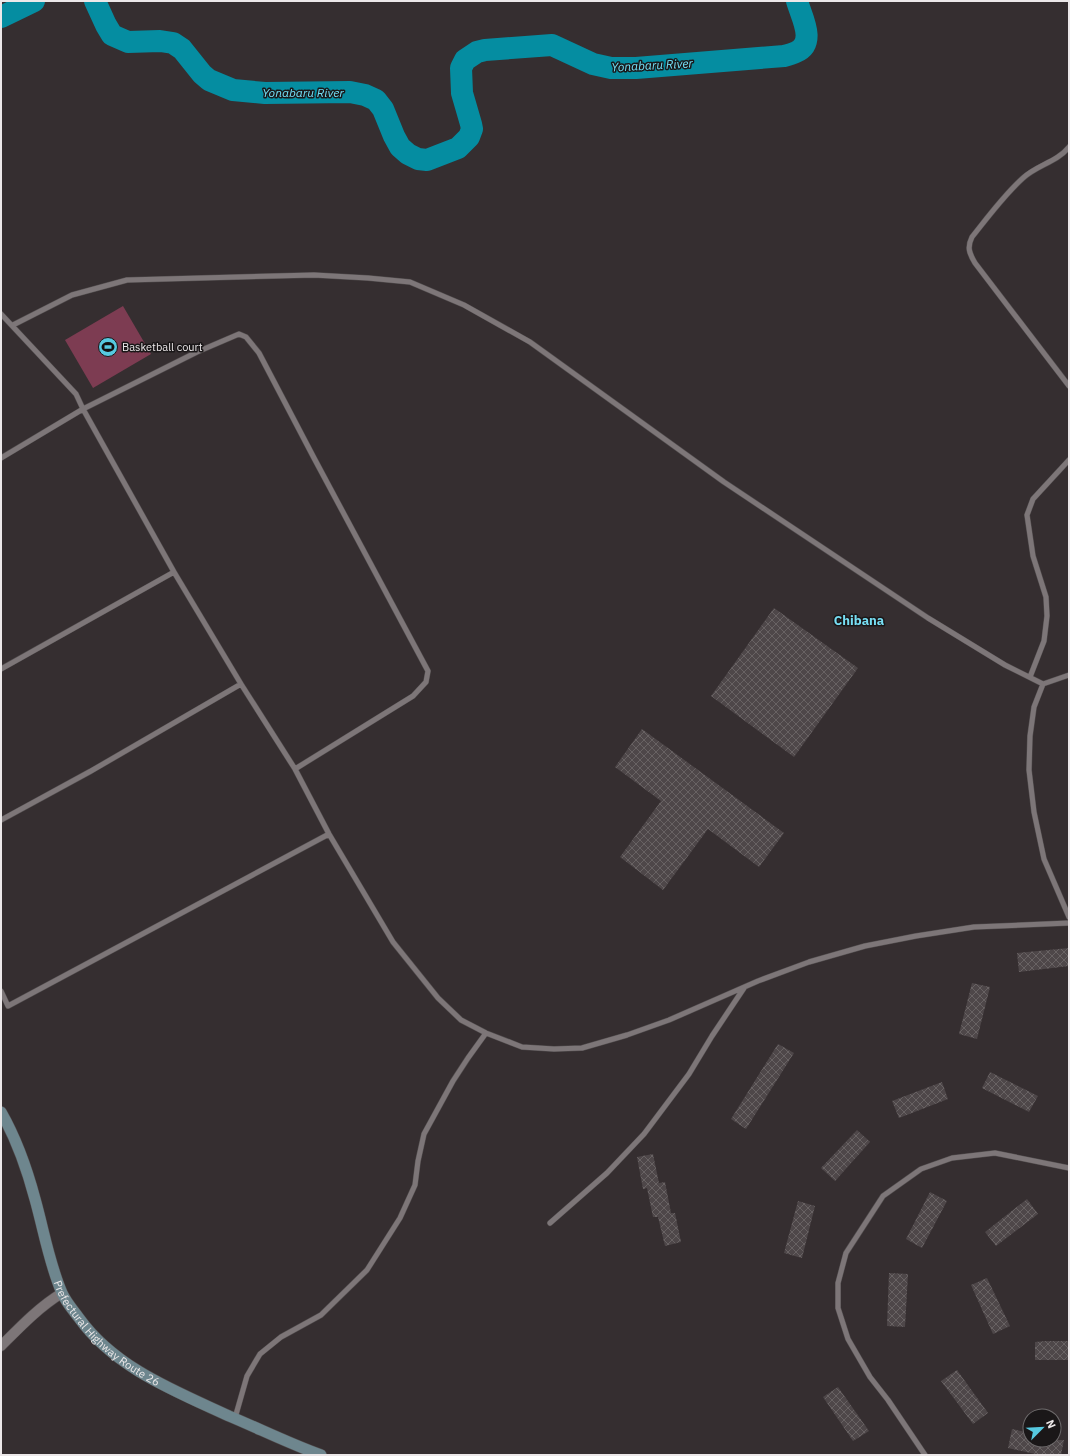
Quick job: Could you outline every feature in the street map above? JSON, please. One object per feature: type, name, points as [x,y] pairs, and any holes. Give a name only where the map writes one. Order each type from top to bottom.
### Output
[{"type":"main road","name":"Prefectural Highway Route 26","points":[[1,1112],[23,1157],[46,1244],[62,1293],[83,1324],[116,1356],[137,1371],[162,1385],[296,1446],[321,1455]]},
{"type":"street","points":[[1,1346],[32,1316],[52,1299],[62,1293]]},
{"type":"lane","points":[[1069,147],[1054,160],[1033,170],[1023,177],[972,237],[968,245],[970,254],[975,264],[1069,386]]},
{"type":"lane","points":[[13,325],[72,295],[128,280],[314,276],[368,278],[410,282],[464,305],[530,342],[730,486],[928,618],[1005,665],[1043,684],[1069,676]]},
{"type":"lane","points":[[1,314],[13,325],[76,394],[83,410],[174,572],[241,684],[295,769],[329,834],[393,942],[438,998],[461,1020],[486,1033],[522,1047],[554,1049],[582,1048],[669,1020],[758,981],[809,962],[865,946],[974,927],[1069,923]]},
{"type":"lane","points":[[1,458],[83,410],[196,352],[239,334],[246,337],[259,353],[428,671],[426,682],[414,696],[295,769]]},
{"type":"lane","points":[[1030,678],[1044,641],[1047,616],[1046,597],[1033,556],[1027,515],[1033,499],[1069,460]]},
{"type":"lane","points":[[1,668],[174,572]]},
{"type":"lane","points":[[1,820],[91,771],[241,684]]},
{"type":"lane","points":[[1043,684],[1034,707],[1030,736],[1029,770],[1034,812],[1044,859],[1069,916]]},
{"type":"lane","points":[[1,991],[8,1006],[329,834]]},
{"type":"lane","points":[[550,1223],[607,1173],[644,1134],[689,1074],[744,988]]},
{"type":"lane","points":[[235,1418],[248,1376],[260,1354],[281,1337],[321,1315],[367,1270],[400,1218],[415,1185],[418,1161],[424,1134],[452,1081],[486,1033]]},
{"type":"lane","points":[[925,1455],[888,1400],[870,1377],[848,1339],[838,1308],[838,1283],[846,1253],[883,1196],[920,1169],[952,1158],[995,1153],[1069,1168]]},
{"type":"shaded area","name":"Basketball court","points":[[123,306],[151,354],[93,388],[65,340]]},
{"type":"building","points":[[774,608],[858,668],[794,757],[711,696]]},
{"type":"building","points":[[642,729],[784,833],[759,867],[708,829],[663,890],[620,857],[661,801],[615,767]]},
{"type":"building","points":[[1069,948],[1069,966],[1019,972],[1017,953]]},
{"type":"building","points":[[972,983],[990,987],[977,1039],[959,1034]]},
{"type":"building","points":[[778,1044],[794,1053],[746,1129],[731,1119]]},
{"type":"building","points":[[990,1072],[1038,1096],[1029,1112],[982,1088]]},
{"type":"building","points":[[942,1082],[948,1099],[899,1118],[892,1101]]},
{"type":"building","points":[[857,1130],[870,1142],[835,1181],[821,1168]]},
{"type":"building","points":[[653,1154],[659,1183],[665,1182],[671,1213],[675,1213],[681,1242],[665,1246],[658,1217],[653,1217],[647,1188],[643,1189],[637,1157]]},
{"type":"building","points":[[930,1192],[947,1201],[922,1248],[906,1239]]},
{"type":"building","points":[[1027,1199],[1038,1214],[996,1246],[985,1232]]},
{"type":"building","points":[[798,1201],[815,1206],[802,1258],[784,1253]]},
{"type":"building","points":[[889,1273],[908,1274],[905,1327],[887,1326]]},
{"type":"building","points":[[987,1278],[1010,1326],[993,1334],[971,1285]]},
{"type":"building","points":[[1069,1341],[1069,1360],[1035,1360],[1035,1342]]},
{"type":"building","points":[[957,1370],[988,1413],[973,1424],[941,1381]]},
{"type":"building","points":[[838,1387],[869,1431],[853,1441],[823,1397]]},
{"type":"building","points":[[1012,1429],[1022,1431],[1022,1448],[1062,1448],[1062,1440],[1064,1440],[1061,1455],[1040,1455],[1008,1448]]},
{"type":"waterway","name":"Yonabaru River","points":[[1,17],[34,1]]},
{"type":"waterway","name":"Yonabaru River","points":[[95,1],[112,35],[128,42],[160,41],[173,43],[182,49],[202,74],[209,80],[233,90],[265,93],[350,92],[365,95],[376,100],[383,109],[400,147],[408,154],[418,159],[427,160],[458,148],[469,137],[472,129],[462,93],[461,68],[465,60],[477,52],[485,50],[552,45],[593,64],[611,68],[636,68],[784,56],[796,52],[802,48],[806,42],[806,29],[797,1]]},
{"type":"place","name":"Basketball court","points":[[108,347]]},
{"type":"district","name":"Chibana","points":[[859,620]]}]
